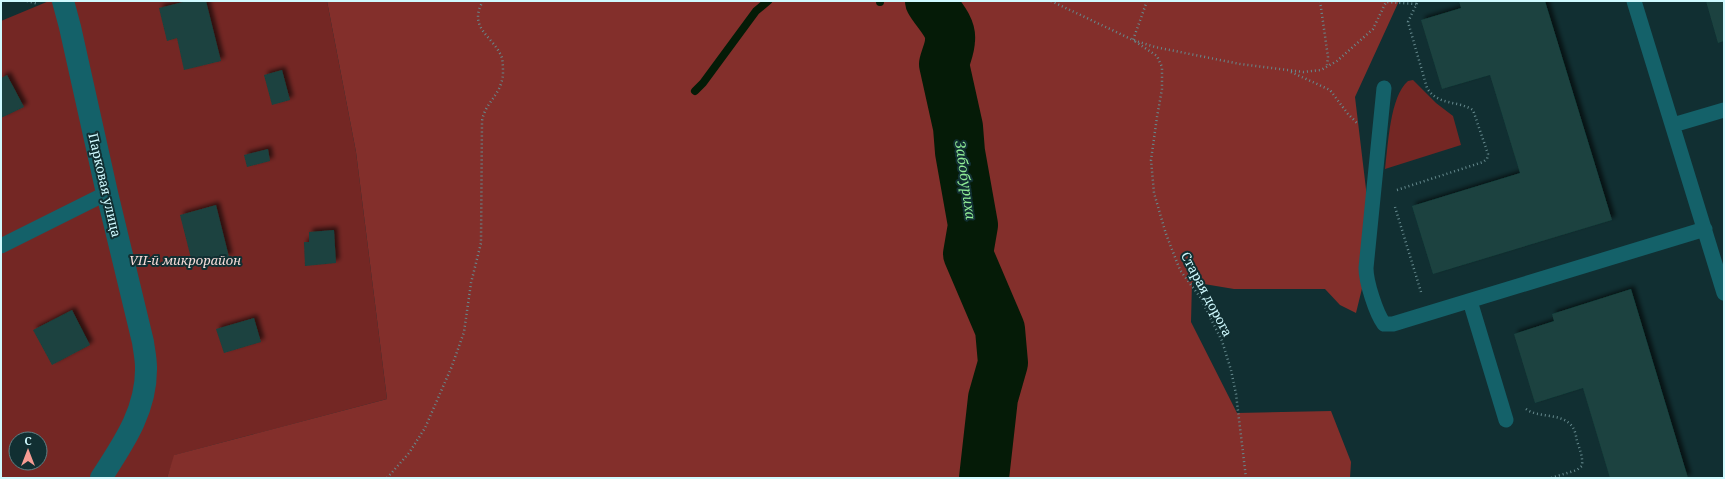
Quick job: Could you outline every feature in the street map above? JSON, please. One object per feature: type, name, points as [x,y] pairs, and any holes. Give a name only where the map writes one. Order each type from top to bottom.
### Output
[{"type":"street","name":"Парковая улица","points":[[63,1],[143,342],[146,367],[144,392],[138,414],[129,435],[101,478]]},
{"type":"lane","points":[[1634,1],[1724,293]]},
{"type":"lane","points":[[1384,88],[1366,268],[1367,277],[1379,317],[1384,324],[1393,324],[1428,314],[1705,229]]},
{"type":"lane","points":[[1672,125],[1724,110]]},
{"type":"lane","points":[[1,246],[107,193]]},
{"type":"lane","points":[[1470,301],[1506,420]]},
{"type":"path","points":[[386,478],[409,453],[425,428],[452,366],[464,332],[472,283],[481,244],[483,113],[494,99],[502,85],[503,71],[502,59],[481,28],[478,20],[478,12],[482,1]]},
{"type":"path","points":[[1051,1],[1133,40],[1155,47],[1240,64],[1290,71],[1321,70],[1336,61],[1373,29],[1385,1],[1418,2],[1408,22],[1427,88],[1432,95],[1440,100],[1468,106],[1473,110],[1488,154],[1487,159],[1483,162],[1400,188],[1394,192]]},
{"type":"path","points":[[1133,40],[1146,1]]},
{"type":"path","points":[[1320,1],[1328,57],[1327,66]]},
{"type":"path","name":"Старая дорога","points":[[1133,40],[1157,56],[1162,67],[1162,89],[1151,160],[1154,193],[1166,234],[1180,270],[1200,297],[1222,340],[1236,394],[1246,478]]},
{"type":"path","points":[[1290,71],[1330,90],[1352,118],[1370,136],[1379,139]]},
{"type":"path","points":[[1395,206],[1428,314]]},
{"type":"path","points":[[1523,404],[1527,410],[1533,413],[1562,419],[1570,423],[1574,430],[1582,457],[1582,466],[1577,470],[1551,478]]},
{"type":"green space","name":"VII-й микрорайон","points":[[49,1],[327,1],[356,152],[387,399],[175,455],[167,478],[1,478],[1,21]]},
{"type":"green space","points":[[1413,80],[1436,103],[1453,116],[1461,145],[1385,169],[1391,122],[1397,98],[1402,88],[1408,81]]},
{"type":"shaded area","points":[[327,1],[1399,1],[1355,97],[1366,189],[1366,272],[1356,313],[1340,305],[1325,289],[1234,289],[1192,282],[1191,322],[1237,413],[1331,411],[1351,462],[1350,478],[167,478],[174,455],[387,399],[356,152]]},
{"type":"building","points":[[187,1],[206,1],[221,61],[184,70],[177,38],[167,41],[159,8]]},
{"type":"building","points":[[1459,1],[1545,1],[1612,220],[1433,274],[1412,206],[1520,173],[1490,75],[1442,89],[1421,20],[1461,8]]},
{"type":"building","points":[[1706,1],[1724,1],[1724,41],[1718,43]]},
{"type":"building","points":[[282,70],[290,100],[272,105],[264,75]]},
{"type":"building","points":[[7,75],[24,107],[1,118],[1,78]]},
{"type":"building","points":[[268,149],[270,161],[247,167],[244,155]]},
{"type":"building","points":[[216,205],[229,257],[193,266],[180,215]]},
{"type":"building","points":[[334,230],[336,263],[305,266],[304,242],[309,242],[309,232]]},
{"type":"building","points":[[1631,289],[1688,478],[1610,478],[1583,388],[1535,403],[1514,334],[1554,321],[1552,314]]},
{"type":"building","points":[[72,310],[90,345],[52,365],[33,330]]},
{"type":"building","points":[[254,318],[261,342],[224,353],[216,329]]},
{"type":"waterway","points":[[695,91],[703,83],[756,11],[768,1]]},
{"type":"waterway","name":"Забобуриха","points":[[930,1],[946,24],[950,35],[949,46],[944,64],[958,127],[960,152],[973,225],[968,254],[1000,329],[1003,363],[993,398],[984,478]]}]
